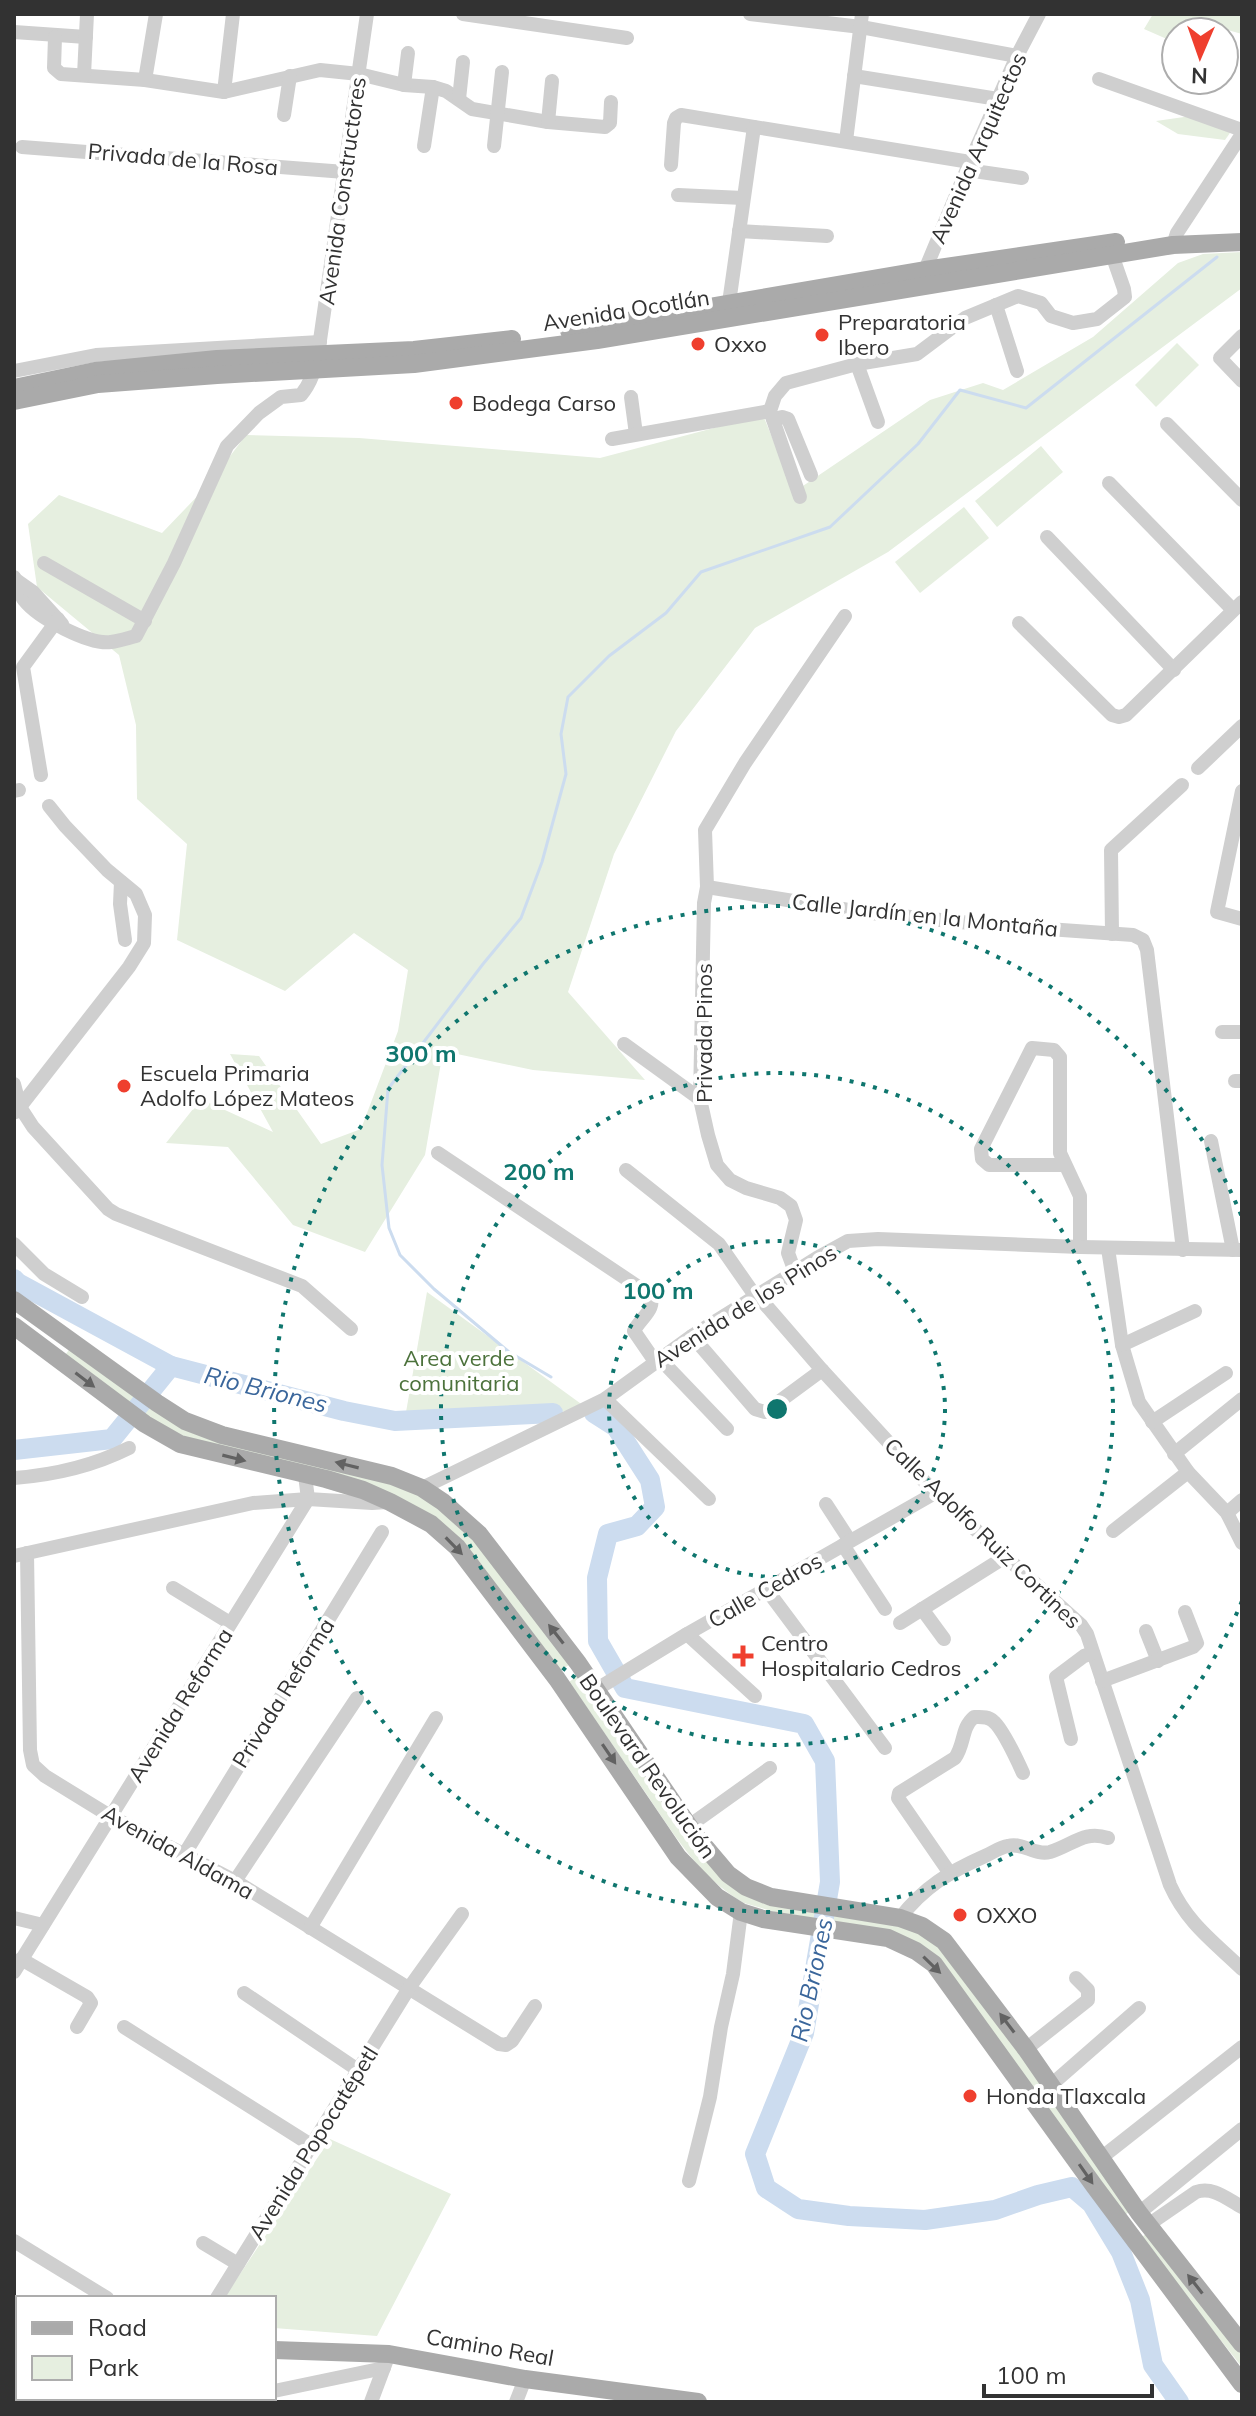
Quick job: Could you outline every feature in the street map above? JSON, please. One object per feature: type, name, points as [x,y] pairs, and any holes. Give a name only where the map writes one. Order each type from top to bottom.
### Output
[{"type":"main road","name":"Avenida Ocotlán","points":[[14,388],[95,371],[217,359],[414,350],[512,339],[728,311],[1110,248],[1242,232]]},
{"type":"main road","name":"Avenida Ocotlán","points":[[1175,239],[1242,242]]},
{"type":"main road","name":"Avenida Ocotlán","points":[[14,401],[98,384],[318,355]]},
{"type":"main road","name":"Boulevard Revolución","points":[[14,1300],[124,1380],[174,1414],[201,1428],[392,1476],[422,1488],[443,1502],[479,1534],[578,1663],[605,1685],[689,1826],[728,1874],[746,1887],[784,1900],[900,1918],[922,1926],[944,1941],[1026,2049],[1143,2219],[1242,2344]]},
{"type":"main road","points":[[18,1329],[34,1316]]},
{"type":"main road","name":"Boulevard Revolución","points":[[18,1329],[160,1434],[180,1444],[363,1490],[431,1524],[457,1547],[557,1679],[678,1857],[717,1897],[741,1912],[780,1922],[888,1938],[916,1951],[934,1964],[1242,2384]]},
{"type":"main road","points":[[60,1361],[73,1343]]},
{"type":"main road","points":[[557,1679],[578,1663]]},
{"type":"main road","name":"Camino Real","points":[[276,2350],[525,2379],[626,2397],[698,2402]]},
{"type":"street","points":[[84,75],[87,14]]},
{"type":"street","points":[[145,80],[156,14]]},
{"type":"street","points":[[224,92],[233,14]]},
{"type":"street","name":"Avenida Constructores","points":[[318,355],[367,14]]},
{"type":"street","points":[[463,14],[627,38]]},
{"type":"street","points":[[750,14],[861,21],[1017,56]]},
{"type":"street","name":"Avenida Arquitectos","points":[[924,277],[968,166],[1039,14]]},
{"type":"street","points":[[846,141],[861,21]]},
{"type":"street","points":[[14,32],[86,37]]},
{"type":"street","points":[[55,37],[56,72],[145,80],[224,92],[320,70],[433,87],[446,91],[472,109],[548,122],[609,126],[611,102]]},
{"type":"street","points":[[404,85],[408,53]]},
{"type":"street","points":[[459,99],[463,62]]},
{"type":"street","points":[[494,146],[502,72]]},
{"type":"street","points":[[284,115],[290,76]]},
{"type":"street","points":[[854,76],[998,99]]},
{"type":"street","points":[[1099,79],[1242,132],[1175,239]]},
{"type":"street","points":[[548,122],[552,81]]},
{"type":"street","points":[[424,146],[433,87]]},
{"type":"street","points":[[671,165],[676,118],[681,115],[846,141],[1022,178]]},
{"type":"street","points":[[728,311],[754,127]]},
{"type":"street","name":"Privada de la Rosa","points":[[22,147],[345,172]]},
{"type":"street","points":[[678,195],[743,198]]},
{"type":"street","points":[[739,231],[827,236]]},
{"type":"street","points":[[800,497],[772,415],[775,396],[786,383],[857,364],[917,354],[965,318],[1018,296],[1041,303],[1051,316],[1062,320],[1073,323],[1097,319],[1125,297],[1110,248]]},
{"type":"street","points":[[996,305],[1017,371]]},
{"type":"street","points":[[1242,336],[1220,358],[1242,381]]},
{"type":"street","points":[[14,371],[96,355],[318,355],[309,386],[301,395],[278,399],[259,413],[227,446],[136,636],[110,642],[86,639],[59,624],[32,600],[15,579]]},
{"type":"street","points":[[857,364],[878,422]]},
{"type":"street","points":[[631,397],[636,434]]},
{"type":"street","points":[[612,439],[772,415],[788,419],[811,475]]},
{"type":"street","points":[[1167,424],[1242,500]]},
{"type":"street","points":[[1019,623],[1112,715],[1119,717],[1126,715],[1238,606],[1109,483]]},
{"type":"street","points":[[1047,537],[1174,670]]},
{"type":"street","points":[[44,563],[145,621]]},
{"type":"street","name":"Privada Pinos","points":[[795,1272],[788,1253],[796,1220],[791,1206],[780,1198],[730,1180],[717,1165],[700,1099],[704,903],[707,887],[705,830],[745,763],[845,616]]},
{"type":"street","points":[[41,775],[23,667],[59,624]]},
{"type":"street","points":[[1198,768],[1242,726]]},
{"type":"street","points":[[1112,934],[1111,850],[1182,785]]},
{"type":"street","points":[[1242,791],[1217,912],[1242,919]]},
{"type":"street","points":[[17,1111],[129,967],[144,943],[145,915],[136,894],[65,826],[49,806]]},
{"type":"street","points":[[121,882],[120,904],[125,940]]},
{"type":"street","name":"Calle Jardín en la Montaña","points":[[707,887],[861,912],[1133,935],[1143,940],[1147,950],[1183,1250]]},
{"type":"street","points":[[1222,1032],[1242,1032]]},
{"type":"street","points":[[624,1044],[700,1099]]},
{"type":"street","points":[[1065,1165],[989,1165],[982,1159],[981,1149],[1032,1048],[1054,1050],[1060,1057],[1060,1153],[1080,1196],[1080,1247]]},
{"type":"street","points":[[14,1084],[17,1111],[108,1209],[302,1286],[351,1329]]},
{"type":"street","points":[[1211,1141],[1238,1250]]},
{"type":"street","points":[[438,1153],[649,1294],[652,1307],[634,1331],[658,1361],[727,1429]]},
{"type":"street","name":"Calle Adolfo Ruiz Cortines","points":[[626,1170],[719,1244],[757,1296],[935,1493],[1081,1625],[1087,1634],[1170,1885],[1190,1920],[1242,1969]]},
{"type":"street","name":"Avenida de los Pinos","points":[[422,1488],[605,1399],[692,1336],[848,1241],[878,1239],[1238,1250]]},
{"type":"street","points":[[14,1244],[44,1274],[82,1297]]},
{"type":"street","points":[[1108,1248],[1122,1345],[1139,1402],[1188,1472],[1227,1513],[1242,1543]]},
{"type":"street","points":[[1122,1345],[1195,1311]]},
{"type":"street","points":[[692,1336],[755,1409],[765,1412],[822,1370]]},
{"type":"street","points":[[1152,1422],[1226,1373]]},
{"type":"street","points":[[605,1399],[709,1499]]},
{"type":"street","points":[[1174,1454],[1242,1399]]},
{"type":"street","points":[[14,1478],[43,1476],[105,1460],[129,1448]]},
{"type":"street","points":[[1113,1531],[1188,1472]]},
{"type":"street","points":[[305,1475],[308,1499]]},
{"type":"street","name":"Calle Cedros","points":[[605,1685],[687,1634],[935,1493]]},
{"type":"street","points":[[20,1555],[253,1503],[308,1499],[390,1502]]},
{"type":"street","name":"Avenida Reforma","points":[[18,1966],[308,1499]]},
{"type":"street","points":[[1227,1513],[1242,1500]]},
{"type":"street","points":[[826,1504],[885,1609]]},
{"type":"street","name":"Privada Reforma","points":[[184,1855],[382,1532]]},
{"type":"street","name":"Avenida Aldama","points":[[20,1555],[30,1750],[33,1765],[45,1776],[110,1816],[235,1881],[499,2044],[506,2045],[512,2041],[535,2006]]},
{"type":"street","points":[[900,1623],[1005,1557]]},
{"type":"street","points":[[173,1588],[230,1623]]},
{"type":"street","points":[[767,1590],[885,1748]]},
{"type":"street","points":[[922,1609],[944,1639]]},
{"type":"street","points":[[1102,1681],[1193,1647],[1197,1643],[1185,1612]]},
{"type":"street","points":[[1146,1631],[1158,1661]]},
{"type":"street","points":[[687,1634],[755,1696]]},
{"type":"street","points":[[1071,1739],[1056,1677],[1093,1653]]},
{"type":"street","points":[[235,1881],[357,1698]]},
{"type":"street","points":[[949,1872],[898,1798],[899,1793],[955,1758],[960,1752],[966,1724],[974,1717],[985,1717],[995,1722],[1023,1773]]},
{"type":"street","points":[[310,1928],[436,1718]]},
{"type":"street","points":[[689,1826],[770,1768]]},
{"type":"street","points":[[900,1918],[927,1889],[949,1872],[1008,1845],[1020,1845],[1038,1853],[1047,1853],[1092,1834],[1108,1838]]},
{"type":"street","points":[[689,2181],[710,2097],[741,1912]]},
{"type":"street","name":"Avenida Popocatépetl","points":[[218,2296],[409,1988],[462,1914]]},
{"type":"street","points":[[14,1918],[43,1925]]},
{"type":"street","points":[[18,1966],[87,1997],[91,2003],[77,2027]]},
{"type":"street","points":[[1026,2049],[1088,2000],[1088,1990],[1076,1978]]},
{"type":"street","points":[[244,1993],[358,2070]]},
{"type":"street","points":[[1051,2085],[1139,2008]]},
{"type":"street","points":[[124,2027],[313,2143]]},
{"type":"street","points":[[1101,2158],[1242,2047]]},
{"type":"street","points":[[1143,2219],[1242,2129]]},
{"type":"street","points":[[1143,2219],[1205,2189],[1242,2207]]},
{"type":"street","points":[[14,2241],[104,2296]]},
{"type":"street","points":[[203,2243],[238,2264]]},
{"type":"street","points":[[276,2390],[386,2361]]},
{"type":"street","points":[[371,2402],[386,2361]]},
{"type":"street","points":[[516,2402],[525,2379]]},
{"type":"green space","points":[[1153,14],[1242,14],[1242,34],[1240,16],[1160,16],[1160,36],[1144,29]]},
{"type":"green space","points":[[1191,116],[1232,130],[1225,140],[1178,134],[1156,121]]},
{"type":"green space","points":[[1242,252],[1242,288],[888,552],[755,628],[676,731],[614,854],[568,992],[645,1080],[533,1070],[443,1051],[425,1155],[365,1252],[293,1225],[228,1147],[166,1143],[201,1099],[273,1132],[230,1054],[259,1056],[321,1144],[361,1129],[398,1031],[408,970],[354,933],[285,991],[177,940],[187,844],[137,799],[136,725],[119,655],[37,587],[28,524],[59,495],[162,533],[209,484],[246,435],[359,438],[600,458],[763,415],[794,492],[930,400],[983,383],[1003,390],[1093,337],[1178,263],[1203,254]]},
{"type":"green space","points":[[1177,343],[1199,365],[1156,407],[1135,385]]},
{"type":"green space","points":[[1041,446],[1063,472],[997,527],[975,501]]},
{"type":"green space","points":[[964,507],[989,538],[920,593],[895,562]]},
{"type":"green space","name":"Area verde comunitaria","points":[[427,1292],[584,1406],[575,1411],[405,1418]]},
{"type":"green space","points":[[73,1344],[156,1403],[420,1495],[474,1538],[572,1663],[558,1672],[432,1522],[182,1442],[61,1361]]},
{"type":"green space","points":[[580,1674],[726,1875],[923,1934],[945,1950],[1132,2210],[1122,2217],[937,1959],[744,1903],[713,1880],[675,1836],[569,1682]]},
{"type":"green space","points":[[330,2139],[451,2194],[377,2336],[276,2328],[276,2296],[225,2296]]},
{"type":"green space","points":[[1149,2231],[1242,2349],[1242,2367],[1140,2239]]},
{"type":"waterway","points":[[551,1377],[509,1352],[434,1289],[400,1255],[389,1228],[382,1165],[388,1089],[521,918],[542,862],[566,774],[561,734],[568,697],[609,656],[666,613],[701,572],[830,527],[918,444],[960,390],[1026,408],[1217,257]]},
{"type":"waterway","points":[[14,1279],[171,1366]]},
{"type":"waterway","name":"Rio Briones","points":[[14,1450],[112,1439],[171,1366],[344,1411],[395,1421],[553,1413]]},
{"type":"waterway","name":"Rio Briones","points":[[594,1413],[616,1427],[650,1480],[655,1507],[637,1526],[608,1534],[597,1578],[598,1641],[625,1688],[804,1724],[825,1761],[830,1882],[804,2033],[755,2154],[766,2188],[798,2209],[849,2216],[925,2220],[995,2210],[1072,2187],[1092,2204],[1121,2252],[1140,2300],[1153,2365],[1179,2402]]},
{"type":"place","name":"Preparatoria Ibero","points":[[822,335]]},
{"type":"place","name":"Oxxo","points":[[698,344]]},
{"type":"place","name":"Bodega Carso","points":[[456,403]]},
{"type":"place","name":"Escuela Primaria Adolfo López Mateos","points":[[124,1086]]},
{"type":"place","name":"Centro Hospitalario Cedros","points":[[743,1656]]},
{"type":"place","name":"OXXO","points":[[960,1915]]},
{"type":"place","name":"Honda Tlaxcala","points":[[970,2096]]}]
